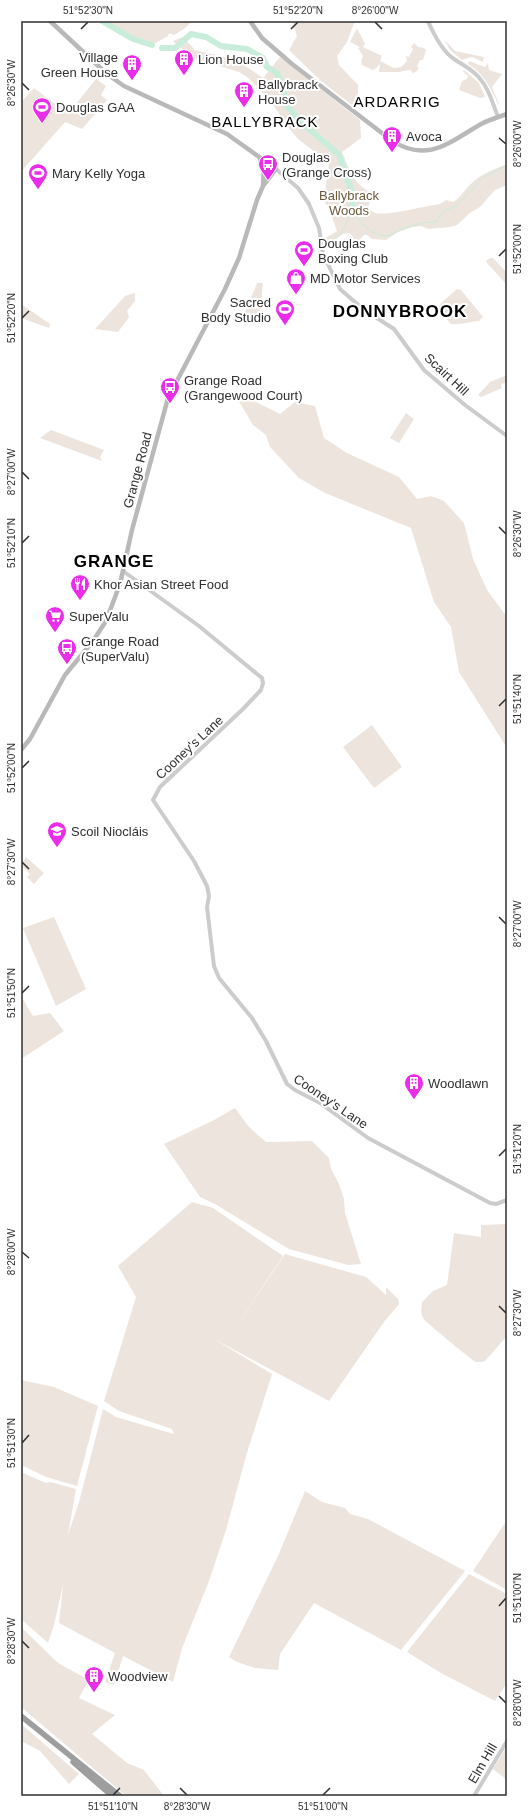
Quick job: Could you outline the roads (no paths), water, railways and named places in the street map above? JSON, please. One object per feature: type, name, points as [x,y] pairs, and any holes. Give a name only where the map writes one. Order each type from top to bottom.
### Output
[{"type":"highway","points":[[21,1716],[112,1796]]},
{"type":"highway","points":[[45,1736],[90,1770],[120,1796]]},
{"type":"main road","points":[[50,21],[93,62],[117,82],[135,93],[227,134],[276,169]]},
{"type":"main road","points":[[250,21],[262,38],[292,64],[391,140],[405,148],[424,151],[441,148],[482,124],[507,114]]},
{"type":"main road","name":"Grange Road","points":[[21,750],[30,739],[64,675],[94,641],[106,621],[114,603],[168,398],[237,264],[263,186],[264,167],[256,155]]},
{"type":"main road","name":"Grange Road","points":[[263,186],[276,169]]},
{"type":"street","points":[[428,21],[435,36],[446,52],[470,69],[482,80],[498,117]]},
{"type":"street","name":"Scairt Hill","points":[[276,169],[298,188],[309,204],[319,228],[323,254],[340,289],[363,309],[394,329],[429,374],[507,436]]},
{"type":"street","name":"Cooney's Lane","points":[[123,571],[217,640],[261,676],[263,682],[261,690],[243,709],[160,787],[153,800],[194,861],[207,886],[209,896],[207,907],[211,952],[214,966],[219,978],[252,1018],[266,1041],[284,1080],[290,1087],[320,1103],[368,1138],[490,1203],[496,1204],[507,1200]]},
{"type":"street","name":"Elm Hill","points":[[474,1796],[507,1741]]},
{"type":"waterway","points":[[102,21],[133,39],[152,45]]},
{"type":"waterway","points":[[162,48],[175,48],[191,34],[206,37],[221,46],[247,49],[263,58],[267,67],[277,73],[284,90],[284,100],[288,107],[301,122],[339,155],[353,195],[352,209]]},
{"type":"waterway","points":[[352,209],[358,219],[373,232],[379,235],[391,235],[399,230],[413,225],[436,222],[443,211],[456,206],[484,177],[507,165]]},
{"type":"waterway","points":[[325,248],[336,239],[342,231],[352,209]]},
{"type":"place","name":"Lion House","points":[[184,76]]},
{"type":"place","name":"Village Green House","points":[[132,81]]},
{"type":"place","name":"Ballybrack House","points":[[244,108]]},
{"type":"place","name":"Douglas GAA","points":[[42,124]]},
{"type":"place","name":"Avoca","points":[[392,153]]},
{"type":"place","name":"Douglas (Grange Cross)","points":[[268,181]]},
{"type":"place","name":"Mary Kelly Yoga","points":[[38,190]]},
{"type":"place","name":"Douglas Boxing Club","points":[[304,267]]},
{"type":"place","name":"MD Motor Services","points":[[296,295]]},
{"type":"place","name":"Sacred Body Studio","points":[[285,326]]},
{"type":"place","name":"Grange Road (Grangewood Court)","points":[[170,404]]},
{"type":"place","name":"Khor Asian Street Food","points":[[80,601]]},
{"type":"place","name":"SuperValu","points":[[55,633]]},
{"type":"place","name":"Grange Road (SuperValu)","points":[[67,665]]},
{"type":"place","name":"Scoil Niocláis","points":[[57,848]]},
{"type":"place","name":"Woodlawn","points":[[414,1100]]},
{"type":"place","name":"Woodview","points":[[94,1693]]},
{"type":"district","name":"ARDARRIG","points":[[397,102]]},
{"type":"district","name":"BALLYBRACK","points":[[265,122]]},
{"type":"district","name":"DONNYBROOK","points":[[400,311]]},
{"type":"district","name":"GRANGE","points":[[114,561]]},
{"type":"park label","name":"Ballybrack Woods","points":[[349,202]]}]
